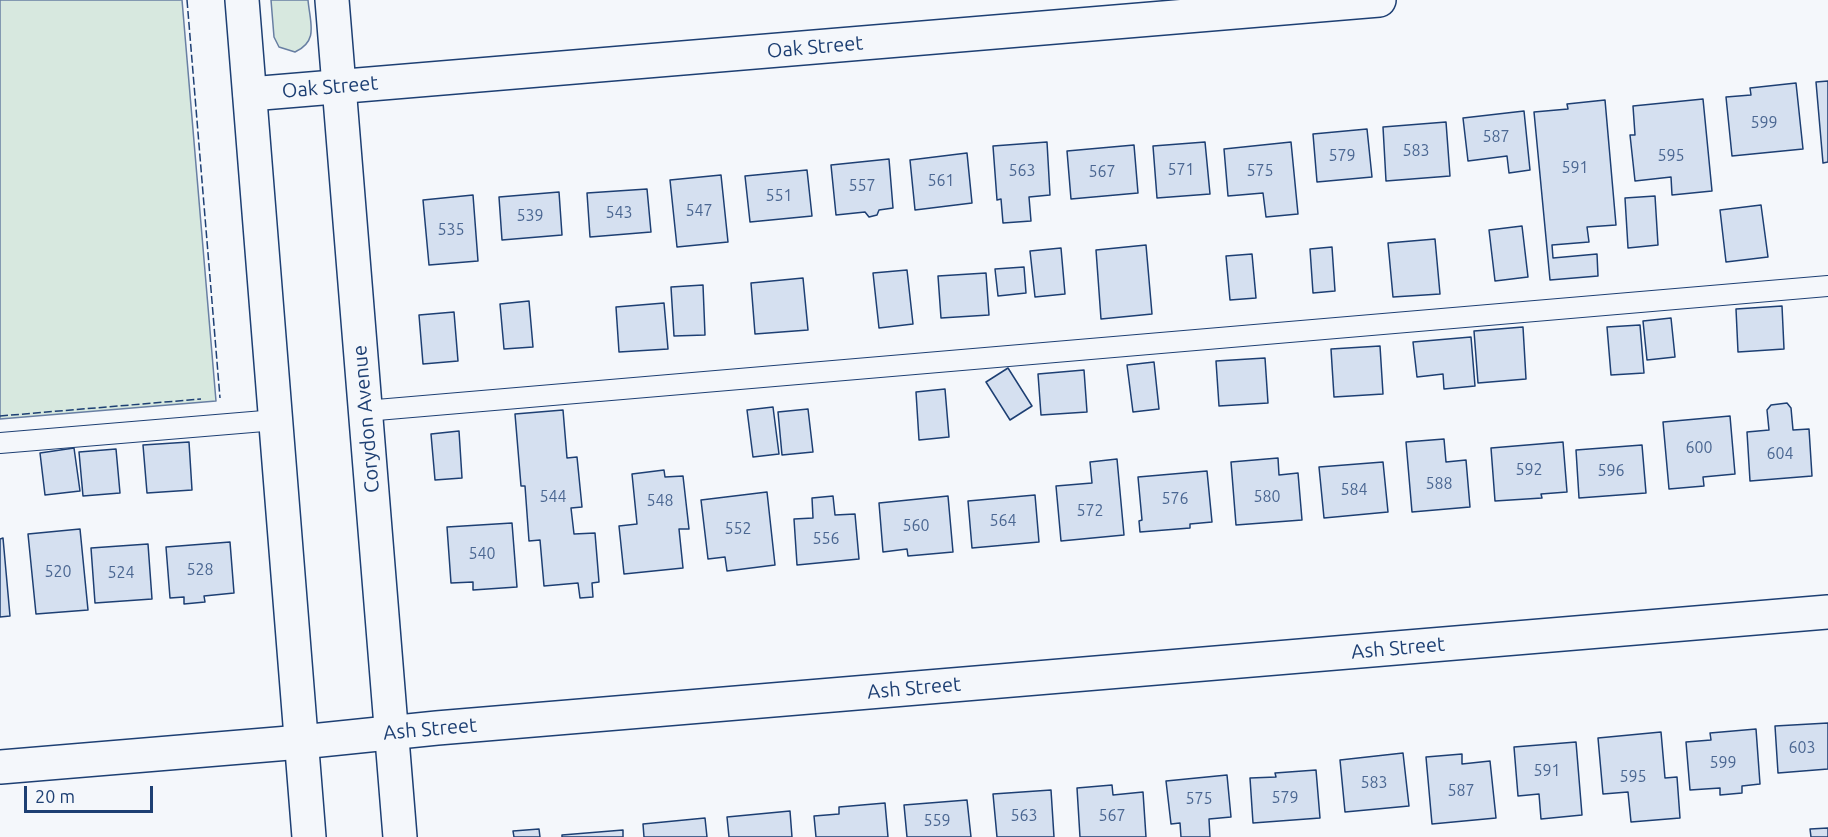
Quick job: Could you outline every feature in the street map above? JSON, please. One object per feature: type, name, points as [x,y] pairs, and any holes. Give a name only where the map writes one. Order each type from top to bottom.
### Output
[{"type":"street","points":[[242,0],[309,837]]},
{"type":"street","name":"Corydon Avenue","points":[[332,0],[400,837]]},
{"type":"street","name":"Oak Street","points":[[250,94],[1379,0]]},
{"type":"street","name":"Ash Street","points":[[0,767],[301,742],[391,732],[1828,612]]},
{"type":"lane","points":[[365,411],[1828,286]]},
{"type":"lane","points":[[0,444],[276,420]]},
{"type":"shaded area","points":[[0,0],[182,0],[216,401],[0,419]]},
{"type":"shaded area","points":[[271,0],[308,0],[311,30],[310,37],[303,48],[295,52],[279,47],[274,37]]},
{"type":"building","points":[[1828,81],[1828,162],[1823,163],[1816,82]]},
{"type":"building","points":[[1796,83],[1803,149],[1732,156],[1726,97],[1751,95],[1750,88]]},
{"type":"building","points":[[1703,99],[1712,191],[1672,195],[1671,177],[1635,181],[1630,135],[1635,135],[1633,106]]},
{"type":"building","points":[[1605,100],[1616,225],[1587,227],[1589,242],[1552,245],[1553,258],[1597,254],[1598,276],[1550,280],[1534,112],[1568,109],[1567,104]]},
{"type":"building","points":[[1524,111],[1530,170],[1509,173],[1507,156],[1468,161],[1463,118]]},
{"type":"building","points":[[1446,122],[1450,176],[1386,181],[1383,127]]},
{"type":"building","points":[[1367,129],[1372,177],[1317,182],[1313,134]]},
{"type":"building","points":[[1047,142],[1050,195],[1029,197],[1031,221],[1003,223],[1001,199],[997,200],[993,146]]},
{"type":"building","points":[[1205,142],[1210,194],[1157,198],[1153,146]]},
{"type":"building","points":[[1291,142],[1298,214],[1266,217],[1263,193],[1228,196],[1224,149]]},
{"type":"building","points":[[1134,145],[1138,193],[1071,199],[1067,151]]},
{"type":"building","points":[[967,153],[972,203],[915,210],[910,160]]},
{"type":"building","points":[[889,159],[893,208],[879,210],[877,215],[869,217],[865,212],[836,215],[831,165]]},
{"type":"building","points":[[807,170],[812,216],[750,222],[745,176]]},
{"type":"building","points":[[721,175],[728,242],[677,247],[670,180]]},
{"type":"building","points":[[647,189],[651,232],[590,237],[587,193]]},
{"type":"building","points":[[559,192],[562,235],[502,240],[499,197]]},
{"type":"building","points":[[473,195],[478,261],[429,265],[423,200]]},
{"type":"building","points":[[1655,196],[1658,245],[1628,248],[1625,198]]},
{"type":"building","points":[[1761,205],[1768,257],[1726,262],[1720,210]]},
{"type":"building","points":[[1522,226],[1528,277],[1495,281],[1489,230]]},
{"type":"building","points":[[1435,239],[1440,294],[1393,297],[1388,243]]},
{"type":"building","points":[[1146,245],[1152,314],[1101,319],[1096,250]]},
{"type":"building","points":[[1332,247],[1335,291],[1313,293],[1310,249]]},
{"type":"building","points":[[1061,248],[1065,294],[1035,297],[1030,251]]},
{"type":"building","points":[[1252,254],[1256,298],[1230,300],[1226,256]]},
{"type":"building","points":[[1024,267],[1026,293],[998,296],[995,269]]},
{"type":"building","points":[[907,270],[913,324],[879,328],[873,273]]},
{"type":"building","points":[[986,273],[989,315],[941,318],[938,276]]},
{"type":"building","points":[[803,278],[808,330],[755,334],[751,283]]},
{"type":"building","points":[[703,285],[705,335],[674,336],[671,287]]},
{"type":"building","points":[[529,301],[533,347],[504,349],[500,304]]},
{"type":"building","points":[[664,303],[668,349],[619,352],[616,307]]},
{"type":"building","points":[[1782,306],[1784,349],[1738,352],[1736,309]]},
{"type":"building","points":[[454,312],[458,361],[423,364],[419,315]]},
{"type":"building","points":[[1671,318],[1675,357],[1647,360],[1643,321]]},
{"type":"building","points":[[1640,325],[1644,373],[1611,375],[1607,327]]},
{"type":"building","points":[[1523,327],[1526,379],[1478,383],[1474,331]]},
{"type":"building","points":[[1471,337],[1475,386],[1444,389],[1443,374],[1417,377],[1413,342]]},
{"type":"building","points":[[1380,346],[1383,394],[1334,397],[1331,349]]},
{"type":"building","points":[[1265,358],[1268,403],[1219,406],[1216,361]]},
{"type":"building","points":[[1154,362],[1159,409],[1133,412],[1127,365]]},
{"type":"building","points":[[1008,368],[1032,406],[1010,420],[986,382]]},
{"type":"building","points":[[1084,370],[1087,412],[1041,415],[1038,374]]},
{"type":"building","points":[[945,389],[949,437],[919,440],[916,392]]},
{"type":"building","points":[[1787,403],[1791,408],[1793,430],[1809,429],[1812,476],[1750,481],[1747,432],[1769,430],[1767,410],[1771,405]]},
{"type":"building","points":[[773,407],[779,454],[753,457],[747,410]]},
{"type":"building","points":[[808,409],[813,452],[782,455],[778,412]]},
{"type":"building","points":[[563,410],[567,458],[577,457],[582,507],[571,508],[574,534],[595,533],[599,582],[592,583],[593,597],[580,598],[578,583],[544,586],[540,540],[529,541],[525,486],[521,486],[515,414]]},
{"type":"building","points":[[1730,416],[1735,474],[1703,477],[1704,486],[1669,489],[1663,422]]},
{"type":"building","points":[[459,431],[462,478],[435,480],[431,434]]},
{"type":"building","points":[[1444,439],[1446,462],[1466,460],[1470,507],[1412,512],[1406,442]]},
{"type":"building","points":[[189,442],[192,490],[147,493],[143,445]]},
{"type":"building","points":[[1563,442],[1567,492],[1541,494],[1542,498],[1495,501],[1491,448]]},
{"type":"building","points":[[1642,445],[1646,493],[1579,498],[1576,450]]},
{"type":"building","points":[[74,448],[80,491],[45,495],[40,453]]},
{"type":"building","points":[[116,449],[120,493],[83,496],[79,452]]},
{"type":"building","points":[[1278,458],[1279,475],[1298,473],[1302,520],[1236,525],[1231,462]]},
{"type":"building","points":[[1117,459],[1124,535],[1061,541],[1056,486],[1092,483],[1090,462]]},
{"type":"building","points":[[1383,462],[1388,512],[1324,518],[1319,467]]},
{"type":"building","points":[[664,470],[665,477],[683,476],[689,529],[679,529],[683,568],[624,574],[619,526],[637,524],[632,474]]},
{"type":"building","points":[[1207,471],[1212,522],[1190,524],[1190,528],[1140,532],[1139,521],[1142,520],[1138,477]]},
{"type":"building","points":[[767,492],[775,565],[727,571],[725,557],[708,559],[701,500]]},
{"type":"building","points":[[1035,495],[1039,542],[972,548],[968,501]]},
{"type":"building","points":[[833,496],[835,515],[855,514],[859,559],[797,565],[794,519],[813,518],[812,498]]},
{"type":"building","points":[[948,496],[953,552],[908,556],[907,549],[883,552],[879,503]]},
{"type":"building","points":[[512,523],[517,587],[473,590],[473,582],[451,583],[447,527]]},
{"type":"building","points":[[80,529],[88,610],[36,614],[28,534]]},
{"type":"building","points":[[3,538],[10,616],[0,617],[0,539]]},
{"type":"building","points":[[230,542],[234,593],[204,596],[205,602],[184,604],[184,597],[170,598],[166,547]]},
{"type":"building","points":[[148,544],[152,599],[95,603],[91,548]]},
{"type":"building","points":[[1828,723],[1828,769],[1778,773],[1775,726]]},
{"type":"building","points":[[1756,729],[1760,784],[1742,786],[1742,793],[1720,795],[1720,788],[1690,790],[1686,742],[1711,740],[1710,733]]},
{"type":"building","points":[[1661,732],[1665,778],[1677,777],[1680,818],[1631,822],[1628,792],[1603,794],[1598,738]]},
{"type":"building","points":[[1576,742],[1582,815],[1541,819],[1539,794],[1518,796],[1514,747]]},
{"type":"building","points":[[1403,753],[1409,806],[1345,812],[1340,760]]},
{"type":"building","points":[[1462,754],[1462,764],[1490,761],[1496,818],[1432,824],[1426,757]]},
{"type":"building","points":[[1316,770],[1320,818],[1253,823],[1250,778],[1276,777],[1275,773]]},
{"type":"building","points":[[1227,775],[1231,817],[1209,819],[1210,837],[1181,837],[1180,823],[1171,824],[1166,781]]},
{"type":"building","points":[[1112,785],[1113,795],[1143,792],[1146,837],[1080,837],[1077,788]]},
{"type":"building","points":[[1051,790],[1054,837],[997,837],[993,794]]},
{"type":"building","points":[[967,800],[971,837],[907,837],[904,805]]},
{"type":"building","points":[[885,803],[888,837],[816,837],[814,816],[839,814],[839,807]]},
{"type":"building","points":[[790,811],[792,837],[729,837],[727,817]]},
{"type":"building","points":[[705,818],[707,837],[644,837],[643,824]]},
{"type":"building","points":[[1828,828],[1828,837],[1811,837],[1810,829]]},
{"type":"building","points":[[539,829],[540,837],[514,837],[513,831]]},
{"type":"building","points":[[623,830],[623,837],[562,837],[562,835]]},
{"type":"fence","points":[[187,0],[220,398]]},
{"type":"fence","points":[[0,416],[201,399]]}]
